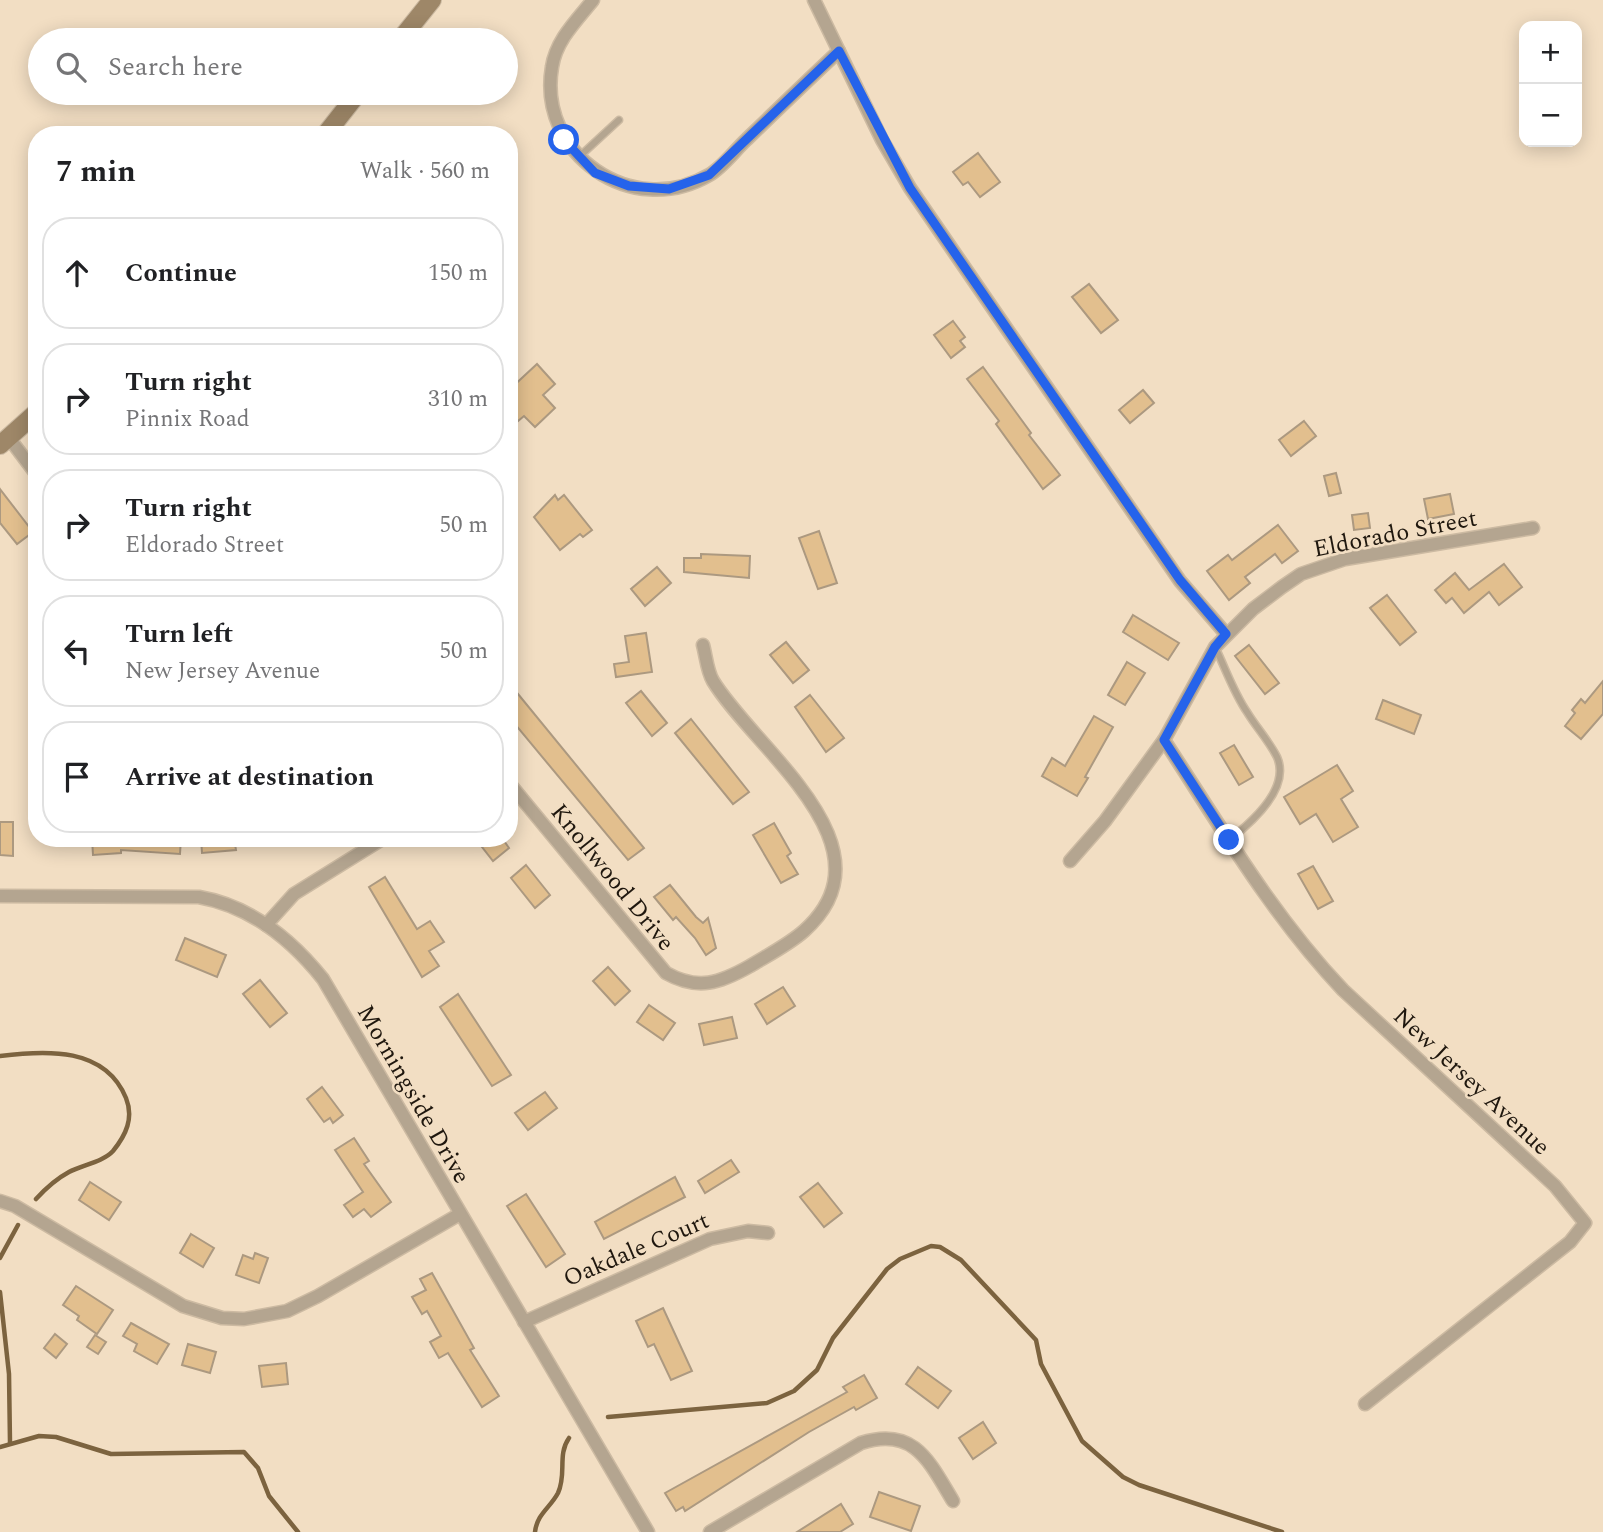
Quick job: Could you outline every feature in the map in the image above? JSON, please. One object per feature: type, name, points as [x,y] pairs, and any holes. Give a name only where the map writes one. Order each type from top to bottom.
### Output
[{"type":"street","points":[[410,28],[432,0]]},
{"type":"street","points":[[593,0],[561,39],[551,67],[553,106],[564,140],[595,173],[629,186],[669,189],[709,175],[839,51]]},
{"type":"street","points":[[814,0],[882,140],[935,227],[1180,580],[1226,634]]},
{"type":"street","points":[[332,126],[349,105]]},
{"type":"street","points":[[28,420],[4,441],[28,466]]},
{"type":"street","name":"Eldorado Street","points":[[1070,861],[1105,821],[1164,740],[1215,647],[1226,634],[1282,587],[1323,565],[1533,528]]},
{"type":"street","name":"Knollwood Drive","points":[[518,794],[666,973],[693,984],[722,981],[790,942],[811,923],[827,900],[834,873],[834,847],[820,816],[712,680],[703,645]]},
{"type":"street","name":"New Jersey Avenue","points":[[1164,740],[1276,913],[1310,955],[1343,990],[1555,1186],[1585,1223],[1570,1242],[1365,1404]]},
{"type":"street","points":[[266,925],[294,894],[370,847]]},
{"type":"street","name":"Morningside Drive","points":[[0,895],[199,897],[238,907],[266,925],[306,958],[323,979],[648,1532]]},
{"type":"street","points":[[0,1201],[15,1206],[183,1306],[222,1318],[244,1319],[286,1311],[318,1296],[460,1214]]},
{"type":"street","name":"Oakdale Court","points":[[524,1321],[710,1239],[748,1231],[768,1233]]},
{"type":"street","points":[[710,1532],[861,1443],[874,1438],[888,1437],[915,1447],[925,1456],[953,1501]]},
{"type":"lane","points":[[579,156],[619,120]]},
{"type":"lane","points":[[1215,647],[1244,708],[1277,758],[1280,774],[1269,798],[1253,821],[1229,840]]},
{"type":"building","points":[[978,153],[1000,182],[980,197],[968,182],[963,185],[953,172]]},
{"type":"building","points":[[1089,284],[1118,320],[1101,333],[1072,297]]},
{"type":"building","points":[[953,321],[965,337],[960,341],[965,347],[951,358],[934,335]]},
{"type":"building","points":[[537,364],[555,384],[543,395],[555,408],[535,427],[524,416],[518,421],[518,382]]},
{"type":"building","points":[[983,367],[1060,475],[1043,489],[996,424],[999,421],[967,379]]},
{"type":"building","points":[[1143,390],[1154,403],[1130,423],[1119,410]]},
{"type":"building","points":[[1304,421],[1316,436],[1291,456],[1279,440]]},
{"type":"building","points":[[1336,473],[1341,493],[1329,496],[1324,476]]},
{"type":"building","points":[[0,489],[28,525],[28,536],[17,544],[0,523]]},
{"type":"building","points":[[1450,494],[1454,514],[1428,519],[1424,499]]},
{"type":"building","points":[[555,495],[558,500],[564,495],[592,530],[583,537],[580,534],[560,550],[534,517]]},
{"type":"building","points":[[1368,513],[1370,528],[1354,530],[1352,515]]},
{"type":"building","points":[[1278,525],[1298,551],[1282,563],[1275,554],[1245,577],[1250,583],[1229,600],[1207,571],[1228,555],[1232,560]]},
{"type":"building","points":[[819,531],[837,583],[818,589],[799,538]]},
{"type":"building","points":[[701,554],[750,556],[749,578],[684,572],[684,558],[701,558]]},
{"type":"building","points":[[1504,564],[1522,587],[1499,605],[1489,592],[1464,613],[1452,598],[1446,603],[1435,590],[1455,573],[1469,590]]},
{"type":"building","points":[[657,567],[671,583],[645,606],[631,589]]},
{"type":"building","points":[[1387,595],[1416,632],[1400,645],[1370,608]]},
{"type":"building","points":[[1133,615],[1179,643],[1168,660],[1123,632]]},
{"type":"building","points":[[646,633],[652,672],[616,677],[614,664],[629,662],[625,636]]},
{"type":"building","points":[[786,642],[809,670],[793,683],[770,655]]},
{"type":"building","points":[[1249,645],[1279,683],[1265,694],[1235,656]]},
{"type":"building","points":[[1127,662],[1145,673],[1125,705],[1108,695]]},
{"type":"building","points":[[1603,681],[1603,714],[1581,739],[1565,726],[1575,713],[1572,710],[1581,699],[1585,703]]},
{"type":"building","points":[[641,691],[667,723],[652,736],[626,703]]},
{"type":"building","points":[[518,694],[644,848],[628,860],[518,728]]},
{"type":"building","points":[[810,695],[844,738],[826,752],[795,707]]},
{"type":"building","points":[[1383,700],[1421,715],[1414,734],[1376,719]]},
{"type":"building","points":[[1094,716],[1113,727],[1077,796],[1042,776],[1052,758],[1065,766]]},
{"type":"building","points":[[691,719],[749,792],[733,804],[675,733]]},
{"type":"building","points":[[1234,745],[1253,777],[1239,785],[1220,753]]},
{"type":"building","points":[[1337,765],[1353,791],[1341,799],[1358,827],[1333,842],[1316,814],[1300,824],[1284,797]]},
{"type":"building","points":[[0,822],[13,822],[13,856],[0,855]]},
{"type":"building","points":[[774,823],[791,853],[787,856],[798,874],[781,883],[753,835]]},
{"type":"building","points":[[93,847],[180,847],[180,854],[121,850],[121,853],[93,855]]},
{"type":"building","points":[[202,847],[236,847],[236,850],[202,853]]},
{"type":"building","points":[[482,847],[508,847],[509,848],[493,861]]},
{"type":"building","points":[[526,865],[550,895],[535,908],[511,878]]},
{"type":"building","points":[[1313,866],[1333,901],[1318,909],[1298,874]]},
{"type":"building","points":[[385,877],[417,929],[430,921],[444,942],[429,951],[439,966],[422,977],[369,887]]},
{"type":"building","points":[[670,885],[696,917],[703,923],[708,918],[716,948],[706,955],[695,938],[676,917],[673,920],[654,897]]},
{"type":"building","points":[[185,938],[226,955],[217,977],[176,960]]},
{"type":"building","points":[[608,967],[630,991],[615,1005],[593,981]]},
{"type":"building","points":[[260,980],[287,1013],[270,1027],[243,994]]},
{"type":"building","points":[[783,987],[795,1006],[767,1024],[755,1004]]},
{"type":"building","points":[[458,994],[511,1075],[492,1086],[440,1007]]},
{"type":"building","points":[[649,1005],[675,1023],[663,1040],[637,1022]]},
{"type":"building","points":[[732,1017],[737,1038],[704,1045],[699,1024]]},
{"type":"building","points":[[322,1087],[343,1115],[333,1123],[330,1118],[324,1122],[307,1099]]},
{"type":"building","points":[[545,1092],[557,1108],[528,1130],[515,1113]]},
{"type":"building","points":[[354,1138],[369,1161],[364,1164],[391,1202],[371,1217],[364,1209],[353,1217],[344,1205],[363,1192],[335,1150]]},
{"type":"building","points":[[731,1160],[739,1172],[705,1193],[698,1181]]},
{"type":"building","points":[[675,1177],[685,1197],[604,1239],[595,1222]]},
{"type":"building","points":[[90,1182],[121,1202],[109,1220],[79,1200]]},
{"type":"building","points":[[818,1183],[842,1213],[824,1227],[800,1197]]},
{"type":"building","points":[[526,1194],[565,1254],[546,1267],[507,1206]]},
{"type":"building","points":[[191,1234],[214,1248],[203,1267],[180,1253]]},
{"type":"building","points":[[255,1253],[268,1258],[259,1283],[236,1275],[243,1255],[253,1259]]},
{"type":"building","points":[[432,1273],[474,1348],[470,1350],[499,1396],[482,1407],[448,1353],[439,1358],[430,1342],[441,1336],[427,1311],[422,1314],[412,1297],[426,1290],[420,1279]]},
{"type":"building","points":[[76,1286],[113,1310],[97,1334],[77,1320],[79,1316],[63,1305]]},
{"type":"building","points":[[663,1308],[692,1371],[671,1380],[654,1344],[648,1347],[636,1321]]},
{"type":"building","points":[[131,1323],[169,1344],[157,1364],[134,1351],[137,1344],[123,1336]]},
{"type":"building","points":[[55,1334],[67,1344],[56,1358],[44,1348]]},
{"type":"building","points":[[95,1335],[106,1342],[98,1354],[87,1347]]},
{"type":"building","points":[[188,1344],[216,1352],[210,1373],[182,1365]]},
{"type":"building","points":[[286,1363],[288,1384],[262,1387],[259,1366]]},
{"type":"building","points":[[918,1367],[951,1391],[938,1408],[906,1384]]},
{"type":"building","points":[[864,1375],[877,1398],[856,1410],[854,1407],[809,1432],[685,1511],[683,1507],[676,1511],[665,1493],[847,1392],[843,1387]]},
{"type":"building","points":[[983,1422],[996,1443],[973,1459],[959,1438]]},
{"type":"building","points":[[879,1492],[920,1506],[911,1531],[870,1517]]},
{"type":"building","points":[[841,1504],[853,1524],[840,1532],[797,1532]]},
{"type":"waterway","points":[[0,1056],[55,1053],[89,1061],[104,1069],[116,1081],[128,1105],[127,1126],[113,1151],[104,1158],[64,1175],[36,1199]]},
{"type":"waterway","points":[[0,1258],[18,1225]]},
{"type":"waterway","points":[[608,1417],[767,1403],[794,1391],[817,1370],[833,1338],[887,1269],[900,1259],[931,1246],[940,1247],[961,1260],[1036,1340],[1041,1364],[1082,1441],[1123,1477],[1139,1485],[1282,1532]]},
{"type":"waterway","points":[[0,1292],[9,1374],[10,1443]]},
{"type":"waterway","points":[[0,1447],[39,1436],[56,1437],[111,1454],[244,1452],[258,1468],[269,1496],[298,1532]]},
{"type":"waterway","points":[[535,1532],[541,1516],[561,1486],[563,1451],[569,1438]]},
{"type":"route","points":[[564,140],[595,173],[629,186],[669,189],[709,175],[839,51],[882,140],[935,227],[1180,580],[1226,634],[1215,647],[1164,740],[1229,840]]}]
